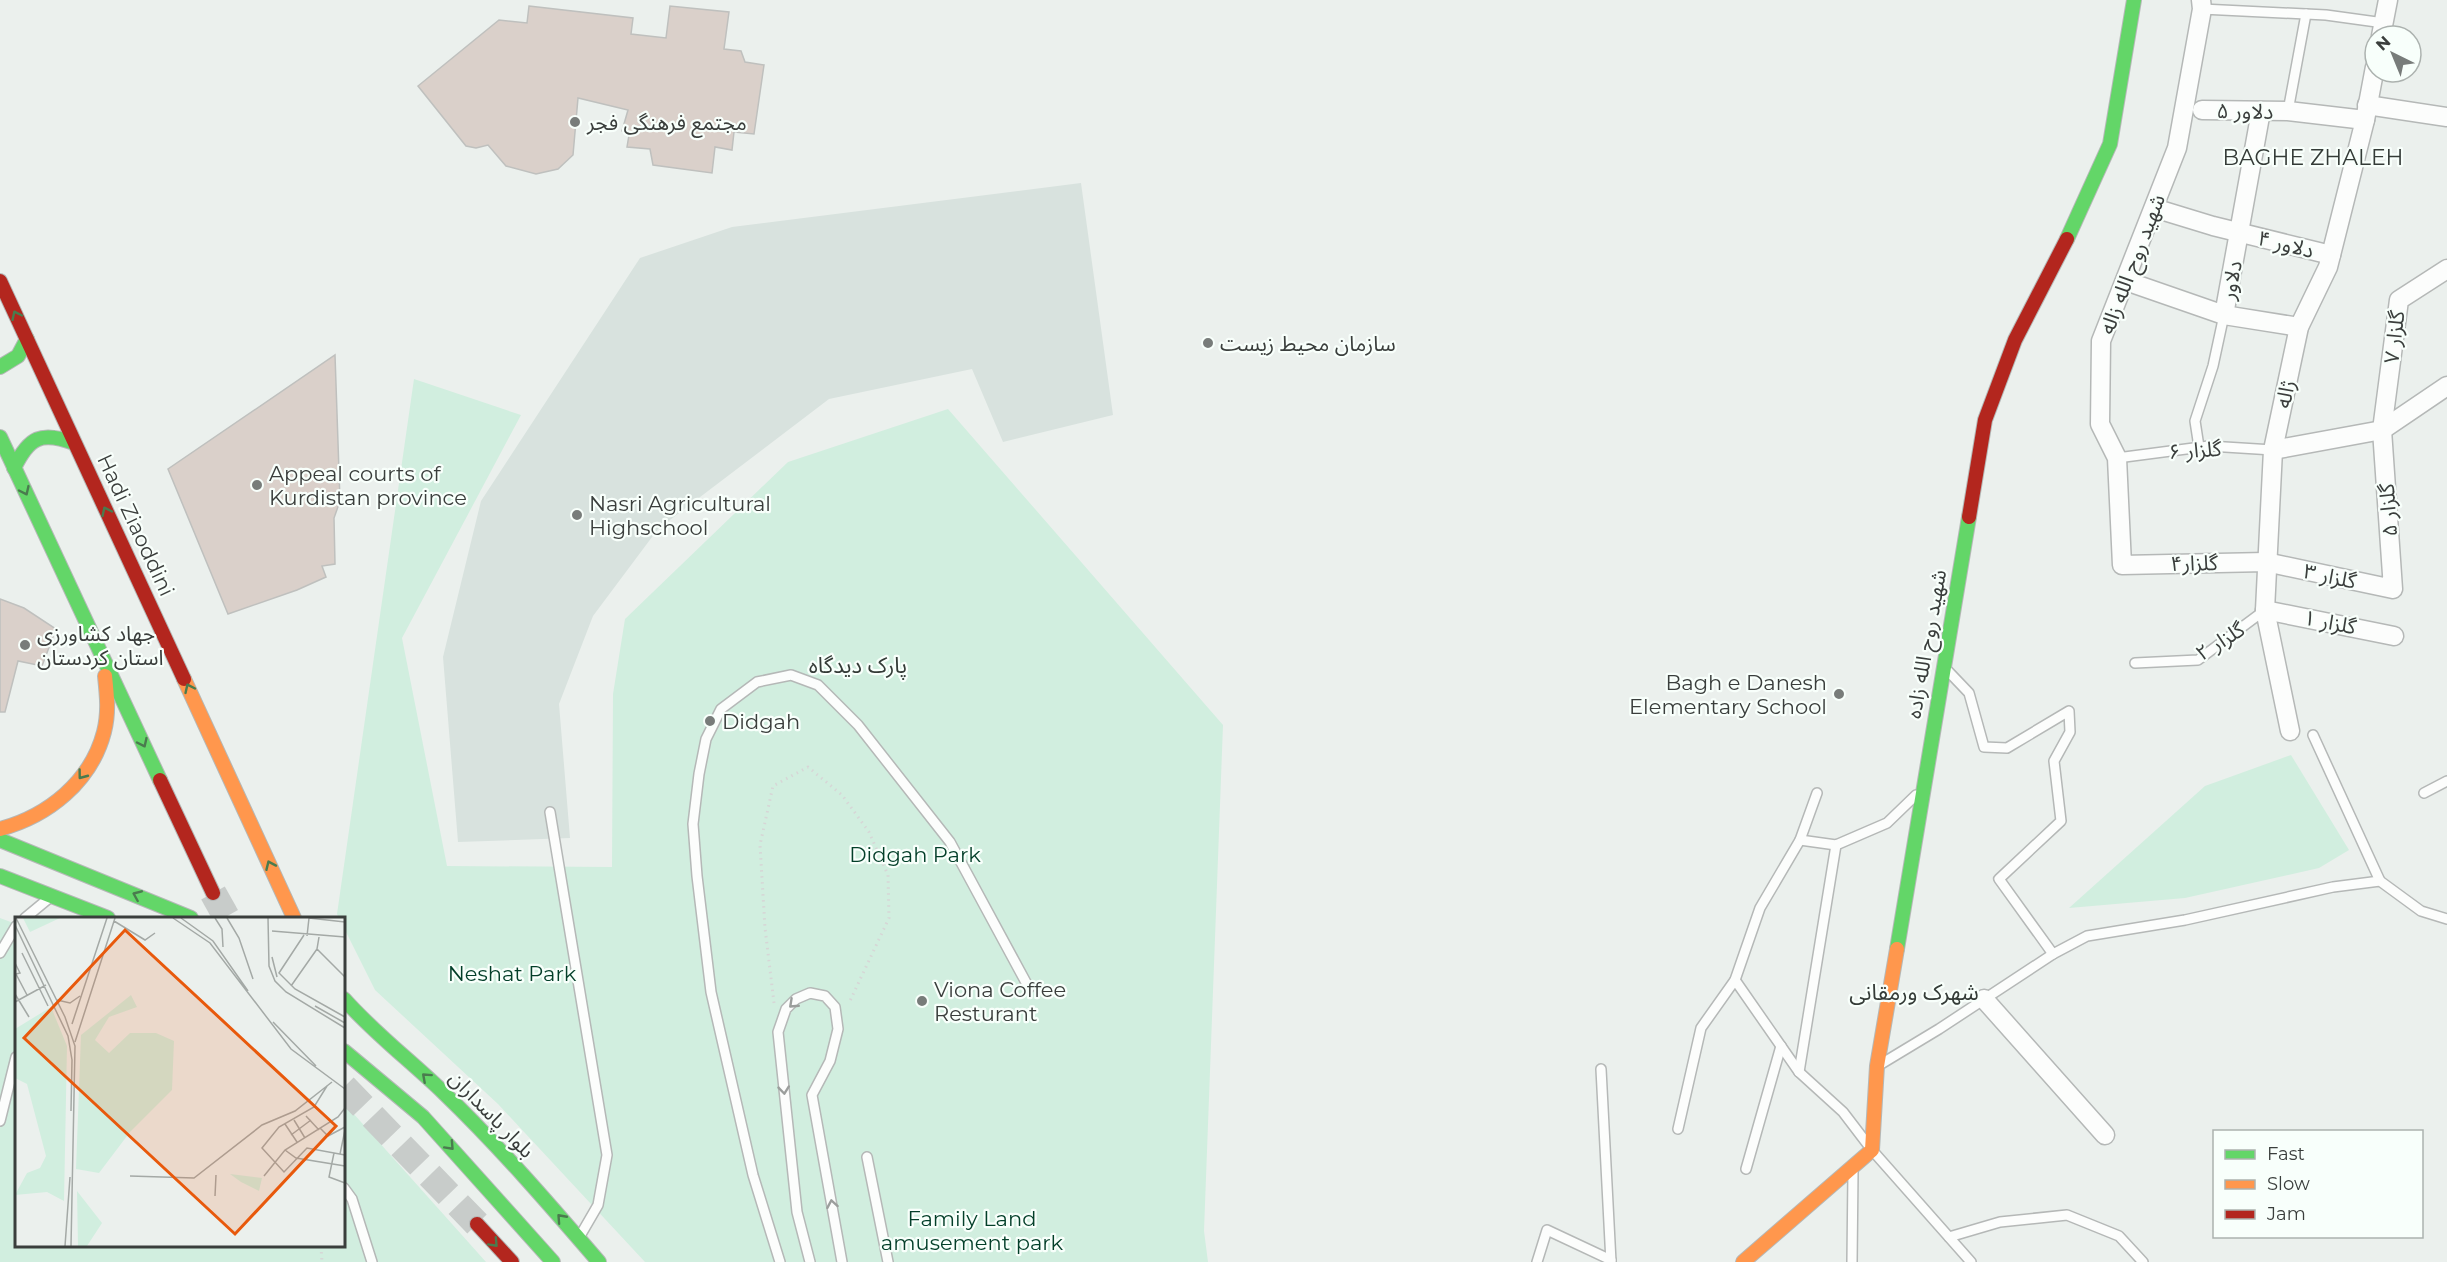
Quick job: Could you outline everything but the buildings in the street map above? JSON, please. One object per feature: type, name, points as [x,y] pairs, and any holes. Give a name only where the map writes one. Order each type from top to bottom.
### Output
[{"type":"main road","name":"شهید روح الله زاده","points":[[1872,1150],[1877,1066],[1985,420],[2015,340],[2074,226],[2110,144],[2134,0]]},
{"type":"main road","name":"Hadi Ziaoddini","points":[[0,281],[294,917]]},
{"type":"main road","points":[[0,367],[18,356],[27,339]]},
{"type":"main road","points":[[14,468],[22,450],[37,438],[56,436],[74,443]]},
{"type":"main road","points":[[0,437],[213,893]]},
{"type":"main road","points":[[0,829],[29,820],[58,801],[82,778],[100,748],[107,714],[104,660]]},
{"type":"main road","points":[[0,840],[189,917]]},
{"type":"main road","points":[[0,876],[106,917]]},
{"type":"main road","points":[[345,1000],[360,1019]]},
{"type":"main road","name":"بلوار پاسداران","points":[[345,1008],[442,1092],[599,1262]]},
{"type":"main road","points":[[345,1052],[423,1117],[553,1262]]},
{"type":"main road","points":[[1743,1262],[1872,1150]]},
{"type":"main road","points":[[477,1224],[512,1262]]},
{"type":"street","points":[[2384,24],[2388,0]]},
{"type":"street","name":"شهید روح الله زاله","points":[[2122,565],[2117,458],[2100,424],[2102,341],[2177,148],[2202,4]]},
{"type":"street","name":"ژاله","points":[[2290,731],[2265,610],[2273,450],[2299,327],[2328,267],[2372,84]]},
{"type":"street","name":"دلاور ۵","points":[[2202,111],[2288,111],[2447,117]]},
{"type":"street","name":"دلاور","points":[[2224,315],[2261,111]]},
{"type":"street","name":"دلاور ۴","points":[[2154,208],[2331,255]]},
{"type":"street","name":"گلزار ۷","points":[[2382,430],[2399,300],[2447,269]]},
{"type":"street","points":[[2126,281],[2224,315],[2299,327]]},
{"type":"street","points":[[2273,450],[2382,430],[2447,386]]},
{"type":"street","name":"گلزار ۵","points":[[2382,430],[2393,589]]},
{"type":"street","name":"گلزار ۳","points":[[2267,562],[2393,589]]},
{"type":"street","name":"گلزار۴","points":[[2122,565],[2267,562]]},
{"type":"street","name":"گلزار ۱","points":[[2265,610],[2394,636]]},
{"type":"street","points":[[1984,999],[2105,1135]]},
{"type":"lane","points":[[2202,4],[2306,14],[2363,25]]},
{"type":"lane","points":[[2288,111],[2306,14]]},
{"type":"lane","name":"دلاور","points":[[2199,447],[2195,421],[2212,366],[2224,315]]},
{"type":"lane","name":"گلزار ۶","points":[[2117,458],[2199,447],[2273,450]]},
{"type":"lane","name":"گلزار ۲","points":[[2135,663],[2198,660],[2265,610]]},
{"type":"lane","points":[[1944,667],[1969,693],[1984,747],[2007,748],[2069,711],[2070,732],[2054,761],[2061,821],[1999,879],[2053,954]]},
{"type":"lane","points":[[780,1262],[753,1175],[711,992],[697,876],[693,824],[699,774],[706,740],[721,709],[757,682],[791,675],[818,685],[858,725],[950,842],[1029,988]]},
{"type":"lane","points":[[2313,735],[2380,881],[2421,911],[2447,919]]},
{"type":"lane","points":[[2424,793],[2447,781]]},
{"type":"lane","points":[[1800,840],[1836,845],[1887,823],[1923,788]]},
{"type":"lane","points":[[1678,1129],[1701,1028],[1735,980],[1760,908],[1800,840],[1817,793]]},
{"type":"lane","points":[[550,812],[607,1155],[598,1205],[579,1238]]},
{"type":"lane","points":[[1799,1072],[1836,845]]},
{"type":"lane","points":[[1877,1066],[2053,954],[2087,936],[2185,920],[2333,887],[2380,881]]},
{"type":"lane","points":[[26,917],[52,895]]},
{"type":"lane","points":[[0,954],[15,928]]},
{"type":"lane","points":[[1735,980],[1799,1072],[1843,1112],[1872,1150],[1971,1262]]},
{"type":"lane","points":[[810,1262],[796,1212],[778,1032],[786,1009],[796,999],[810,993],[825,996],[835,1007],[838,1029],[830,1061],[812,1095],[842,1262]]},
{"type":"lane","points":[[1746,1169],[1781,1046]]},
{"type":"lane","points":[[0,1121],[15,1061]]},
{"type":"lane","points":[[1538,1262],[1547,1230],[1611,1261],[1601,1069]]},
{"type":"lane","points":[[867,1157],[888,1262]]},
{"type":"lane","points":[[1852,1262],[1853,1166]]},
{"type":"lane","points":[[345,1189],[352,1199],[372,1262]]},
{"type":"lane","points":[[1949,1237],[2000,1222],[2067,1215],[2119,1236],[2143,1262]]},
{"type":"path","points":[[778,1032],[765,928],[760,845],[773,786],[808,767],[842,795],[869,832],[888,875],[889,918],[838,1029]]},
{"type":"path","points":[[321,1247],[322,1262]]},
{"type":"shaded area","name":"Nasri Agricultural Highschool","points":[[1081,183],[1113,415],[1003,442],[972,369],[829,399],[658,529],[593,616],[559,704],[570,838],[458,842],[443,657],[481,501],[640,258],[732,227]]},
{"type":"green space","name":"Didgah Park","points":[[414,379],[521,415],[402,638],[447,866],[612,867],[613,694],[625,619],[788,462],[948,409],[1223,725],[1204,1231],[1208,1262],[645,1262],[498,1104],[375,990],[345,930],[345,917],[338,917],[337,914]]},
{"type":"green space","points":[[2291,755],[2349,850],[2319,868],[2185,898],[2069,908],[2205,786]]},
{"type":"green space","points":[[0,918],[15,924],[15,1247],[345,1247],[345,1104],[486,1262],[0,1262]]},
{"type":"tunnel","points":[[213,893],[226,917]]},
{"type":"tunnel","points":[[345,1088],[477,1224]]},
{"type":"traffic: fast","points":[[2067,239],[2110,144],[2134,0]]},
{"type":"traffic: fast","points":[[0,367],[18,356],[27,339]]},
{"type":"traffic: fast","points":[[0,437],[160,780]]},
{"type":"traffic: fast","points":[[14,468],[25,449],[37,439],[53,437],[74,443]]},
{"type":"traffic: fast","points":[[1897,949],[1969,517]]},
{"type":"traffic: fast","points":[[0,840],[189,917]]},
{"type":"traffic: fast","points":[[0,876],[105,917]]},
{"type":"traffic: fast","points":[[345,1000],[484,1134],[599,1262]]},
{"type":"traffic: fast","points":[[345,1052],[423,1117],[553,1262]]},
{"type":"traffic: slow","points":[[0,829],[18,823],[51,806],[78,781],[89,766],[98,750],[106,725],[105,676]]},
{"type":"traffic: slow","points":[[184,679],[294,917]]},
{"type":"traffic: slow","points":[[1743,1262],[1872,1150],[1877,1066],[1897,949]]},
{"type":"traffic: jam","points":[[1969,517],[1985,420],[2015,340],[2067,239]]},
{"type":"traffic: jam","points":[[0,281],[184,679]]},
{"type":"traffic: jam","points":[[160,780],[213,893]]},
{"type":"traffic: jam","points":[[477,1224],[512,1262]]},
{"type":"place","name":"مجتمع فرهنگی فجر","points":[[575,122]]},
{"type":"place","name":"سازمان محیط زیست","points":[[1208,343]]},
{"type":"place","name":"Appeal courts of Kurdistan province","points":[[257,485]]},
{"type":"place","name":"Nasri Agricultural Highschool","points":[[577,515]]},
{"type":"place","name":"جهاد کشاورزی استان کردستان","points":[[25,645]]},
{"type":"place","name":"Bagh e Danesh Elementary School","points":[[1839,694]]},
{"type":"place","name":"Didgah","points":[[710,721]]},
{"type":"place","name":"Viona Coffee Resturant","points":[[922,1001]]},
{"type":"district","name":"BAGHE ZHALEH","points":[[2313,157]]},
{"type":"district","name":"پارک دیدگاه","points":[[858,665]]},
{"type":"district","name":"شهرک ورمقانی","points":[[1914,992]]},
{"type":"park label","name":"Neshat Park","points":[[512,973]]},
{"type":"park label","name":"Family Land amusement park","points":[[972,1230]]}]
